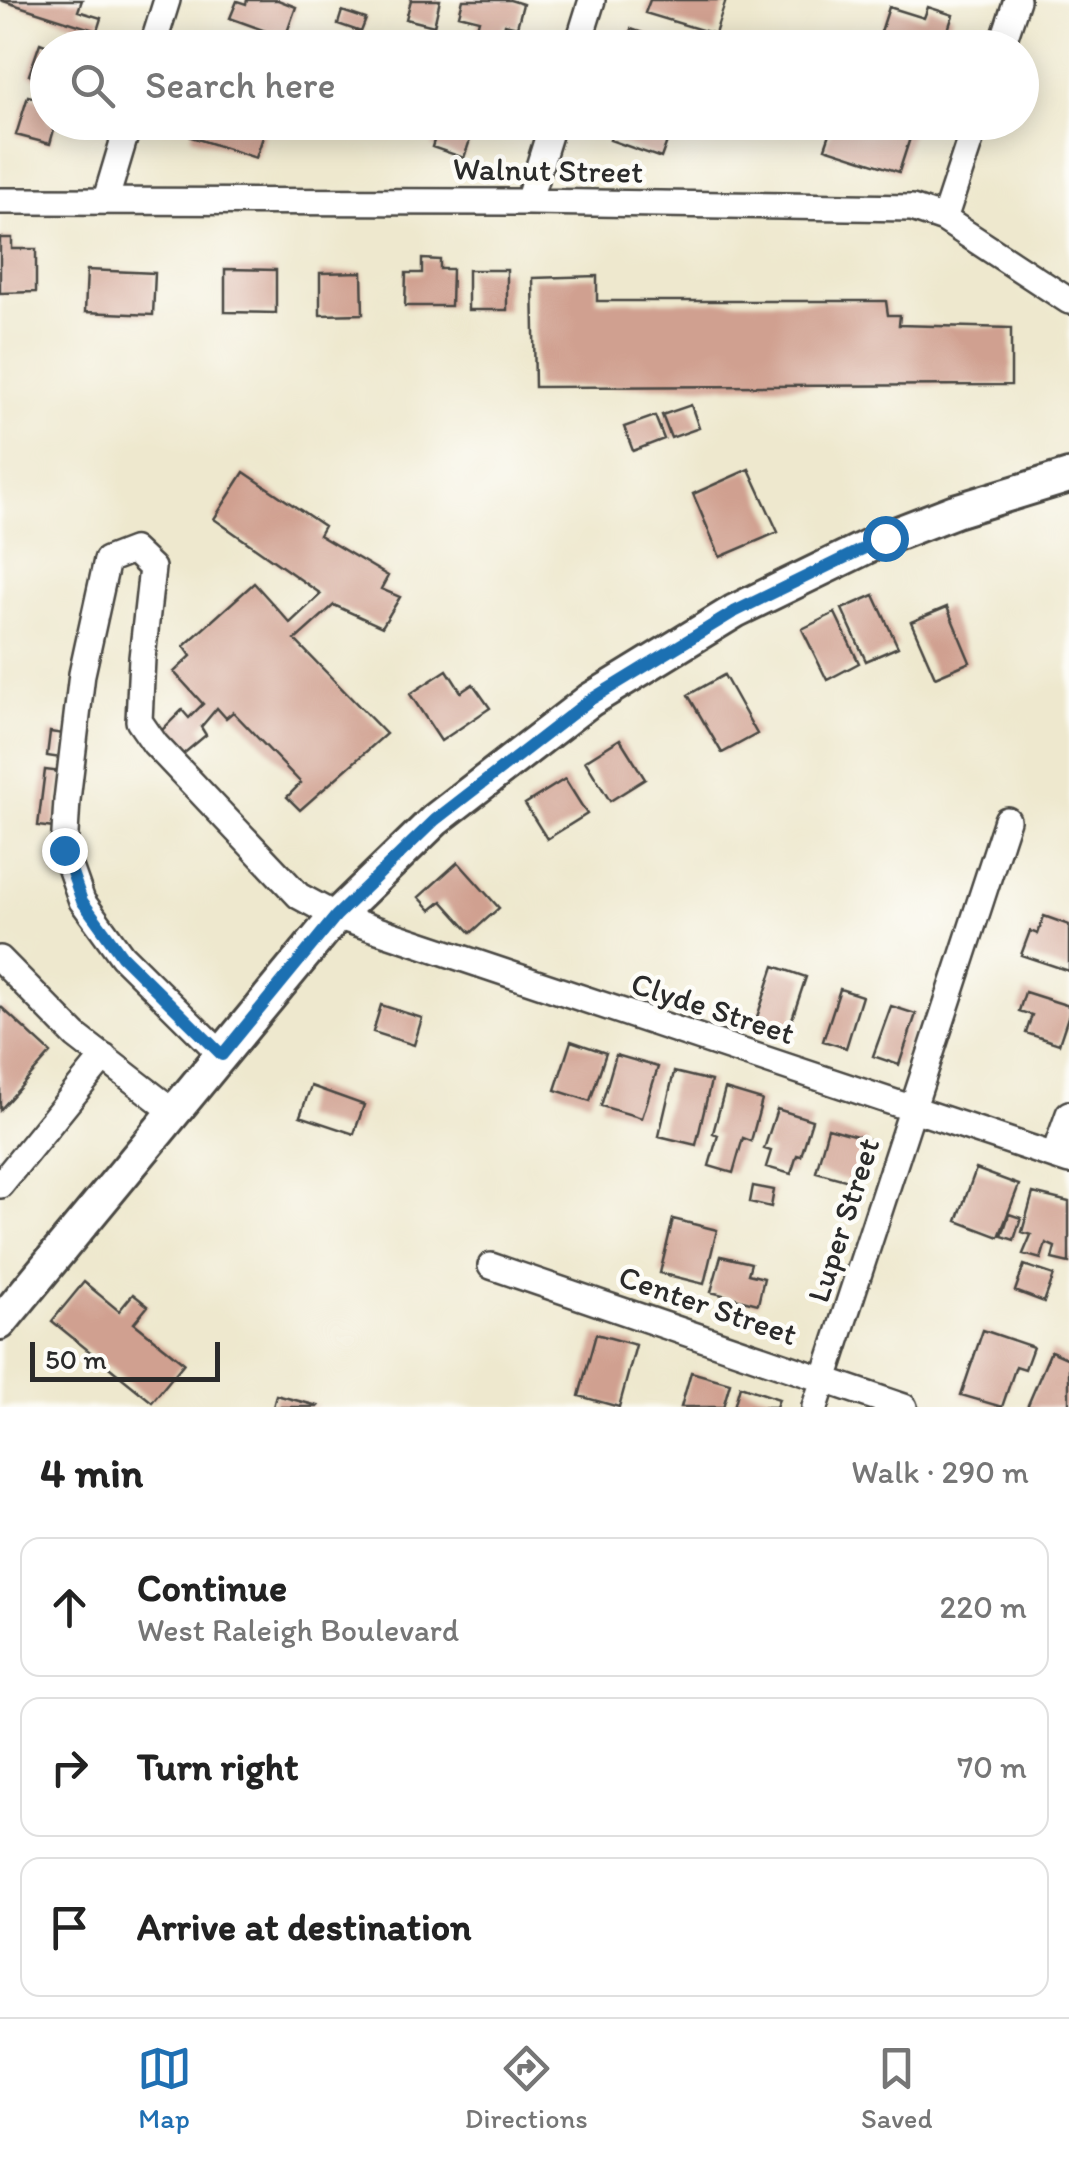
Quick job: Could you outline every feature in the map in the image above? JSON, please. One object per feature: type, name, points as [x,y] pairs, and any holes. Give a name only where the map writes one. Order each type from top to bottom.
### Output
[{"type":"main road","points":[[0,1324],[336,916],[435,820],[590,700],[734,612],[885,538],[1069,476]]},
{"type":"street","points":[[158,30],[167,0]]},
{"type":"street","points":[[583,30],[592,0]]},
{"type":"street","points":[[1007,30],[1016,0]]},
{"type":"street","points":[[106,199],[124,140]]},
{"type":"street","points":[[528,202],[547,140]]},
{"type":"street","points":[[944,219],[970,140]]},
{"type":"street","name":"Walnut Street","points":[[0,200],[912,208],[944,219],[1069,301]]},
{"type":"street","name":"Clyde Street","points":[[222,1055],[122,956],[82,901],[64,850],[82,674],[108,560],[133,550],[152,568],[139,721],[155,744],[299,896],[336,916],[1062,1159]]},
{"type":"street","name":"Luper Street","points":[[816,1407],[1007,820]]},
{"type":"street","points":[[0,959],[76,1036],[174,1112]]},
{"type":"street","points":[[0,1185],[104,1057]]},
{"type":"street","points":[[1062,1159],[1069,1114]]},
{"type":"street","name":"Center Street","points":[[491,1266],[904,1407]]},
{"type":"building","points":[[0,0],[82,0],[78,11],[101,18],[94,30]]},
{"type":"building","points":[[247,0],[278,0],[296,7],[288,30],[263,30],[230,18],[237,1],[246,4]]},
{"type":"building","points":[[411,0],[440,0],[434,26],[406,19]]},
{"type":"building","points":[[463,0],[510,0],[523,4],[517,27],[505,24],[504,30],[476,30],[479,20],[459,15]]},
{"type":"building","points":[[650,0],[726,0],[716,30],[702,30],[645,13]]},
{"type":"building","points":[[889,7],[924,18],[928,7],[953,15],[948,30],[882,30]]},
{"type":"building","points":[[342,11],[366,19],[362,30],[338,24]]},
{"type":"building","points":[[28,96],[30,96],[30,139],[16,135]]},
{"type":"building","points":[[200,140],[262,140],[256,158]]},
{"type":"building","points":[[434,140],[470,140],[464,158],[432,147]]},
{"type":"building","points":[[610,140],[668,140],[661,158]]},
{"type":"building","points":[[828,140],[909,140],[899,172],[825,148]]},
{"type":"building","points":[[0,238],[12,238],[12,249],[36,249],[36,292],[0,293]]},
{"type":"building","points":[[422,259],[440,260],[440,269],[452,269],[451,306],[405,306],[406,273],[422,273]]},
{"type":"building","points":[[225,269],[276,270],[276,313],[225,312]]},
{"type":"building","points":[[87,270],[155,273],[153,315],[85,312]]},
{"type":"building","points":[[468,270],[507,270],[507,310],[468,310]]},
{"type":"building","points":[[362,272],[363,314],[320,315],[320,273]]},
{"type":"building","points":[[597,276],[597,301],[886,301],[888,315],[900,315],[899,325],[1011,328],[1011,385],[535,387],[533,278]]},
{"type":"building","points":[[691,405],[699,428],[671,438],[662,415]]},
{"type":"building","points":[[655,416],[664,439],[633,451],[624,427]]},
{"type":"building","points":[[749,469],[778,532],[720,557],[693,494]]},
{"type":"building","points":[[244,472],[324,526],[319,535],[388,576],[381,589],[400,597],[382,627],[334,605],[295,640],[386,734],[300,810],[287,797],[301,783],[233,712],[226,718],[217,708],[201,727],[206,735],[176,760],[155,737],[182,710],[189,718],[203,704],[174,672],[191,656],[184,646],[254,583],[290,623],[321,594],[214,519]]},
{"type":"building","points":[[874,595],[898,647],[866,661],[842,609]]},
{"type":"building","points":[[947,607],[970,662],[935,677],[911,622]]},
{"type":"building","points":[[835,613],[859,663],[827,680],[802,629]]},
{"type":"building","points":[[447,670],[461,692],[473,684],[490,708],[441,741],[410,694]]},
{"type":"building","points":[[724,675],[757,734],[722,753],[688,695]]},
{"type":"building","points":[[50,732],[64,734],[61,758],[47,756]]},
{"type":"building","points":[[620,739],[645,779],[610,801],[585,761]]},
{"type":"building","points":[[45,770],[62,772],[54,828],[38,826]]},
{"type":"building","points":[[565,779],[587,814],[547,839],[525,804]]},
{"type":"building","points":[[458,862],[499,908],[471,933],[442,901],[431,910],[419,897]]},
{"type":"building","points":[[1044,916],[1069,925],[1069,971],[1021,955],[1030,931],[1038,934]]},
{"type":"building","points":[[774,966],[806,977],[788,1031],[756,1020]]},
{"type":"building","points":[[840,989],[862,996],[846,1048],[823,1041]]},
{"type":"building","points":[[1025,992],[1069,1006],[1059,1044],[1026,1033],[1032,1015],[1019,1011]]},
{"type":"building","points":[[381,1005],[422,1018],[414,1045],[373,1032]]},
{"type":"building","points":[[0,1006],[51,1053],[0,1110]]},
{"type":"building","points":[[891,1006],[916,1014],[899,1065],[873,1056]]},
{"type":"building","points":[[571,1041],[606,1053],[590,1101],[555,1090]]},
{"type":"building","points":[[616,1055],[658,1067],[642,1118],[601,1106]]},
{"type":"building","points":[[674,1072],[711,1081],[696,1145],[659,1136]]},
{"type":"building","points":[[311,1086],[364,1105],[354,1134],[300,1116]]},
{"type":"building","points":[[725,1089],[762,1100],[751,1141],[743,1138],[733,1173],[709,1166]]},
{"type":"building","points":[[777,1109],[812,1120],[791,1174],[766,1167],[771,1151],[764,1149]]},
{"type":"building","points":[[828,1128],[868,1139],[856,1183],[816,1172]]},
{"type":"building","points":[[976,1169],[1019,1185],[999,1237],[957,1221]]},
{"type":"building","points":[[753,1186],[774,1190],[771,1207],[750,1202]]},
{"type":"building","points":[[1033,1193],[1069,1202],[1069,1263],[1052,1259],[1055,1247],[1046,1243],[1041,1259],[1023,1254],[1031,1235],[1022,1232]]},
{"type":"building","points":[[1009,1214],[1021,1218],[1014,1240],[1002,1236]]},
{"type":"building","points":[[673,1219],[717,1230],[704,1284],[660,1273]]},
{"type":"building","points":[[721,1256],[751,1263],[748,1274],[764,1278],[758,1304],[711,1292]]},
{"type":"building","points":[[1024,1265],[1054,1275],[1044,1302],[1015,1291]]},
{"type":"building","points":[[84,1282],[119,1311],[133,1294],[148,1306],[134,1323],[184,1363],[152,1402],[52,1321]]},
{"type":"building","points":[[983,1330],[1033,1347],[1025,1369],[1016,1366],[1002,1407],[961,1395]]},
{"type":"building","points":[[596,1334],[636,1345],[619,1407],[579,1396]]},
{"type":"building","points":[[1051,1351],[1069,1359],[1069,1407],[1027,1407]]},
{"type":"building","points":[[691,1372],[730,1383],[723,1407],[681,1407]]},
{"type":"building","points":[[740,1386],[779,1399],[776,1407],[734,1407]]},
{"type":"building","points":[[276,1395],[318,1406],[273,1407]]},
{"type":"route","points":[[64,850],[82,901],[122,956],[222,1055],[336,916],[435,820],[590,700],[734,612],[885,538]]}]
